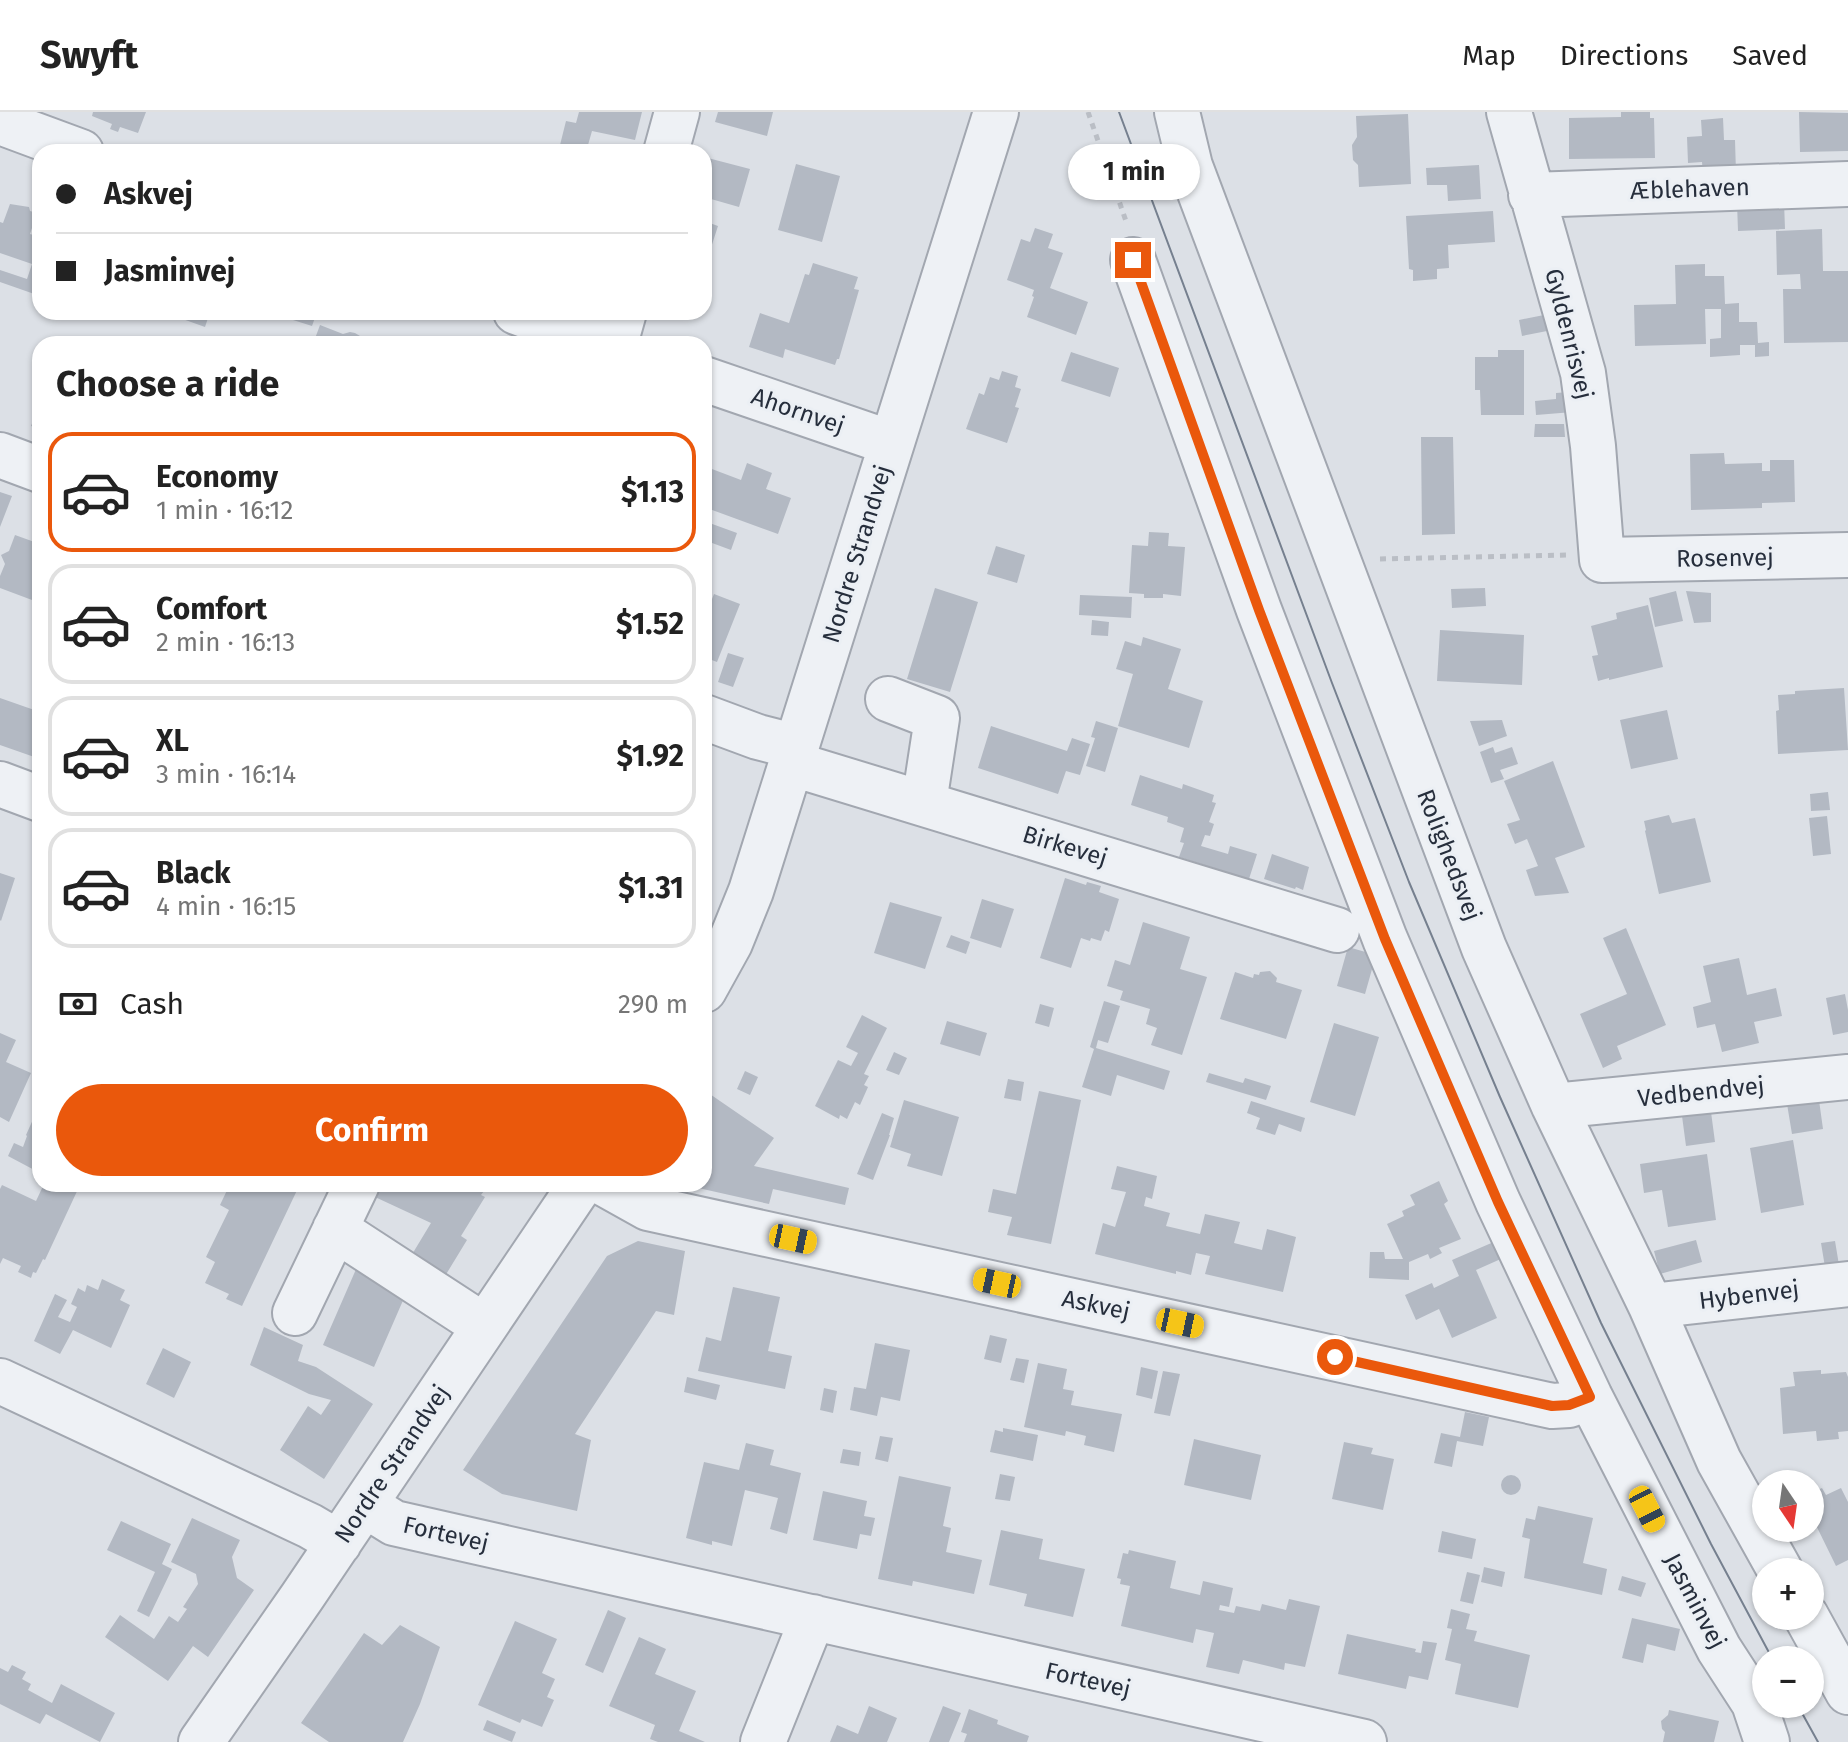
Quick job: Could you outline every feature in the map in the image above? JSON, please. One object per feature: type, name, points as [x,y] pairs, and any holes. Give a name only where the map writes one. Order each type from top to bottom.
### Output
[{"type":"street","points":[[668,144],[677,112]]},
{"type":"street","name":"Nordre Strandvej","points":[[712,976],[730,943],[751,891],[996,112]]},
{"type":"street","name":"Rolighedsvej","points":[[1177,112],[1190,166],[1484,948],[1554,1106],[1651,1306],[1719,1461],[1773,1558]]},
{"type":"street","name":"Gyldenrisvej","points":[[1509,112],[1583,373],[1593,446],[1602,560]]},
{"type":"street","points":[[0,122],[59,144]]},
{"type":"street","name":"Æblehaven","points":[[1531,195],[1848,184]]},
{"type":"street","name":"Jasminvej","points":[[1133,260],[1259,610],[1385,939],[1498,1202],[1590,1397],[1719,1649],[1754,1703],[1767,1742]]},
{"type":"street","points":[[538,320],[580,336]]},
{"type":"street","name":"Ahornvej","points":[[712,382],[891,443]]},
{"type":"street","points":[[0,455],[32,467]]},
{"type":"street","name":"Rosenvej","points":[[1602,560],[1848,555]]},
{"type":"street","points":[[888,699],[937,718],[924,803]]},
{"type":"street","name":"Birkevej","points":[[712,720],[758,737],[795,756],[924,803],[1337,930]]},
{"type":"street","points":[[0,784],[32,796]]},
{"type":"street","name":"Vedbendvej","points":[[1554,1106],[1848,1077]]},
{"type":"street","points":[[295,1313],[353,1192]]},
{"type":"street","name":"Nordre Strandvej","points":[[201,1742],[576,1192]]},
{"type":"street","name":"Askvej","points":[[619,1192],[648,1208],[1552,1406],[1569,1405],[1590,1397]]},
{"type":"street","points":[[335,1229],[484,1326]]},
{"type":"street","name":"Hybenvej","points":[[1651,1306],[1848,1284]]},
{"type":"street","points":[[0,1381],[310,1526],[339,1543]]},
{"type":"street","name":"Fortevej","points":[[365,1505],[394,1523],[813,1617],[1244,1729],[1364,1742]]},
{"type":"street","points":[[763,1742],[813,1617]]},
{"type":"street","points":[[1814,1630],[1848,1692]]},
{"type":"path","points":[[1088,112],[1134,243],[1133,260]]},
{"type":"path","points":[[1338,560],[1577,554],[1602,560]]},
{"type":"building","points":[[93,112],[146,112],[138,133],[120,127],[118,132],[110,129],[112,124],[92,116]]},
{"type":"building","points":[[579,112],[642,112],[635,140],[592,131],[588,144],[560,144],[566,121],[576,123]]},
{"type":"building","points":[[718,112],[773,112],[767,136],[715,122]]},
{"type":"building","points":[[1621,112],[1650,112],[1650,118],[1654,118],[1655,158],[1569,159],[1569,118],[1621,117]]},
{"type":"building","points":[[1799,112],[1848,113],[1848,151],[1800,152]]},
{"type":"building","points":[[1408,114],[1411,184],[1359,187],[1358,165],[1353,160],[1352,145],[1357,137],[1356,116]]},
{"type":"building","points":[[1723,118],[1724,140],[1735,140],[1736,173],[1703,174],[1702,162],[1688,163],[1687,137],[1702,136],[1701,120]]},
{"type":"building","points":[[712,159],[750,169],[739,207],[712,199]]},
{"type":"building","points":[[796,164],[840,176],[822,242],[778,230]]},
{"type":"building","points":[[1479,165],[1481,199],[1448,201],[1447,185],[1427,185],[1426,168]]},
{"type":"building","points":[[1784,202],[1785,229],[1738,231],[1737,203]]},
{"type":"building","points":[[10,204],[29,207],[32,212],[32,264],[0,253],[0,222],[3,223]]},
{"type":"building","points":[[1493,211],[1495,242],[1448,245],[1449,268],[1437,269],[1437,279],[1413,281],[1413,270],[1409,269],[1406,216]]},
{"type":"building","points":[[712,224],[718,226],[712,245]]},
{"type":"building","points":[[1035,228],[1053,234],[1048,248],[1063,253],[1050,288],[1088,302],[1076,335],[1027,317],[1034,290],[1007,280],[1021,239],[1030,242]]},
{"type":"building","points":[[1822,229],[1823,271],[1848,271],[1848,342],[1784,343],[1783,289],[1801,289],[1800,274],[1777,275],[1776,231]]},
{"type":"building","points":[[813,263],[858,277],[854,289],[859,290],[835,365],[785,349],[783,358],[749,347],[760,313],[789,323],[805,274],[809,275]]},
{"type":"building","points":[[32,264],[32,293],[0,282],[0,270],[27,279]]},
{"type":"building","points":[[1705,264],[1705,276],[1724,276],[1725,304],[1739,303],[1739,322],[1757,322],[1758,343],[1769,342],[1769,356],[1755,357],[1755,345],[1740,345],[1740,355],[1710,357],[1710,339],[1721,338],[1721,309],[1705,309],[1706,344],[1635,346],[1634,305],[1676,304],[1675,265]]},
{"type":"building","points":[[1544,315],[1547,331],[1522,336],[1519,320]]},
{"type":"building","points":[[185,320],[207,320],[205,327]]},
{"type":"building","points":[[293,320],[314,320],[312,326]]},
{"type":"building","points":[[320,325],[343,334],[350,332],[360,336],[316,336]]},
{"type":"building","points":[[1498,350],[1524,350],[1524,415],[1481,415],[1480,390],[1475,390],[1475,357],[1498,357]]},
{"type":"building","points":[[1071,352],[1119,368],[1110,397],[1061,381]]},
{"type":"building","points":[[1002,371],[1018,376],[1015,387],[1021,389],[1015,407],[1019,408],[1007,443],[966,429],[979,393],[984,395],[990,377],[999,380]]},
{"type":"building","points":[[1569,392],[1573,412],[1536,415],[1535,401],[1556,399],[1556,393]]},
{"type":"building","points":[[1535,424],[1564,424],[1565,437],[1534,437]]},
{"type":"building","points":[[1421,437],[1453,437],[1455,534],[1422,535]]},
{"type":"building","points":[[1724,453],[1725,464],[1762,463],[1762,471],[1770,471],[1770,460],[1794,460],[1795,502],[1762,503],[1762,508],[1691,510],[1690,454]]},
{"type":"building","points":[[747,463],[772,473],[766,489],[791,498],[778,534],[712,510],[712,469],[741,480]]},
{"type":"building","points":[[0,492],[12,496],[0,527]]},
{"type":"building","points":[[712,524],[737,533],[731,550],[712,543]]},
{"type":"building","points":[[1149,532],[1169,533],[1168,546],[1185,547],[1181,596],[1163,594],[1163,598],[1144,598],[1144,594],[1129,593],[1132,545],[1148,546]]},
{"type":"building","points":[[15,535],[32,541],[32,600],[0,588],[0,576],[5,564],[1,555],[9,551]]},
{"type":"building","points":[[996,546],[1025,555],[1017,583],[987,574]]},
{"type":"building","points":[[935,588],[978,602],[950,692],[907,679]]},
{"type":"building","points":[[1485,588],[1486,606],[1452,608],[1451,589]]},
{"type":"building","points":[[1676,591],[1683,621],[1655,627],[1649,598]]},
{"type":"building","points":[[1686,591],[1711,593],[1711,622],[1694,623]]},
{"type":"building","points":[[714,594],[740,604],[717,662],[712,660]]},
{"type":"building","points":[[1080,595],[1132,597],[1131,618],[1079,615]]},
{"type":"building","points":[[1648,605],[1663,667],[1598,681],[1592,656],[1598,655],[1591,626],[1617,619],[1616,613]]},
{"type":"building","points":[[1092,620],[1109,622],[1108,636],[1091,635]]},
{"type":"building","points":[[1440,630],[1524,635],[1522,685],[1437,681]]},
{"type":"building","points":[[1143,637],[1181,649],[1168,689],[1203,701],[1189,748],[1118,726],[1133,674],[1116,669],[1125,641],[1141,646]]},
{"type":"building","points":[[728,653],[744,658],[733,687],[718,682]]},
{"type":"building","points":[[1844,688],[1848,750],[1778,754],[1778,695]]},
{"type":"building","points":[[0,698],[32,709],[32,756],[0,745]]},
{"type":"building","points":[[1667,710],[1678,759],[1631,769],[1620,720]]},
{"type":"building","points":[[1502,720],[1507,736],[1479,746],[1470,721]]},
{"type":"building","points":[[1096,721],[1118,728],[1105,772],[1086,766],[1095,738],[1091,737]]},
{"type":"building","points":[[991,726],[1067,751],[1072,738],[1090,744],[1080,775],[1066,771],[1058,794],[978,768]]},
{"type":"building","points":[[1493,747],[1495,753],[1512,747],[1518,764],[1500,770],[1504,779],[1491,783],[1480,752]]},
{"type":"building","points":[[1553,761],[1585,847],[1555,858],[1569,893],[1535,896],[1526,870],[1538,866],[1527,839],[1515,844],[1507,824],[1520,820],[1504,781]]},
{"type":"building","points":[[1140,775],[1182,789],[1183,784],[1214,795],[1212,802],[1216,803],[1209,822],[1214,824],[1210,836],[1205,835],[1201,846],[1228,854],[1230,846],[1257,854],[1249,879],[1179,857],[1184,843],[1180,842],[1184,828],[1167,822],[1168,817],[1131,805]]},
{"type":"building","points":[[1828,792],[1830,810],[1811,811],[1810,794]]},
{"type":"building","points":[[1669,815],[1672,823],[1695,818],[1711,882],[1659,894],[1644,821]]},
{"type":"building","points":[[1827,816],[1831,854],[1813,856],[1809,818]]},
{"type":"building","points":[[1272,854],[1309,867],[1303,890],[1264,879]]},
{"type":"building","points":[[0,873],[15,878],[1,921],[0,920]]},
{"type":"building","points":[[1065,878],[1101,886],[1099,892],[1119,899],[1109,932],[1105,930],[1101,941],[1081,938],[1071,968],[1040,958]]},
{"type":"building","points":[[982,899],[1014,909],[1001,948],[970,938]]},
{"type":"building","points":[[890,902],[942,917],[925,969],[874,953]]},
{"type":"building","points":[[1143,922],[1190,937],[1180,969],[1207,977],[1182,1055],[1151,1045],[1157,1028],[1146,1024],[1150,1009],[1120,1000],[1123,991],[1107,986],[1115,960],[1130,965]]},
{"type":"building","points":[[1626,928],[1666,1025],[1617,1046],[1622,1059],[1603,1068],[1580,1014],[1627,994],[1603,938]]},
{"type":"building","points":[[951,935],[970,942],[966,954],[946,947]]},
{"type":"building","points":[[1348,947],[1376,955],[1365,994],[1337,986]]},
{"type":"building","points":[[1739,958],[1747,995],[1776,988],[1782,1016],[1754,1022],[1759,1043],[1722,1052],[1715,1024],[1697,1028],[1693,1007],[1711,1002],[1703,966]]},
{"type":"building","points":[[1270,971],[1277,978],[1276,982],[1302,990],[1286,1039],[1220,1019],[1235,972],[1253,978],[1254,974]]},
{"type":"building","points":[[1845,994],[1848,1032],[1833,1035],[1826,998]]},
{"type":"building","points":[[1104,1001],[1120,1006],[1108,1043],[1098,1040],[1096,1048],[1170,1071],[1164,1090],[1117,1075],[1111,1096],[1082,1087]]},
{"type":"building","points":[[1040,1004],[1054,1008],[1049,1027],[1035,1023]]},
{"type":"building","points":[[862,1015],[887,1028],[864,1074],[869,1076],[864,1085],[868,1087],[860,1105],[855,1102],[847,1119],[840,1115],[839,1119],[815,1106],[838,1060],[851,1066],[858,1053],[846,1047]]},
{"type":"building","points":[[947,1021],[987,1033],[980,1056],[940,1044]]},
{"type":"building","points":[[1334,1023],[1379,1037],[1355,1116],[1310,1102]]},
{"type":"building","points":[[0,1033],[16,1040],[6,1062],[31,1073],[9,1122],[0,1117]]},
{"type":"building","points":[[894,1052],[907,1058],[899,1075],[886,1070]]},
{"type":"building","points":[[745,1071],[758,1077],[750,1095],[737,1089]]},
{"type":"building","points":[[1209,1073],[1243,1083],[1245,1078],[1271,1086],[1266,1100],[1206,1082]]},
{"type":"building","points":[[1008,1079],[1024,1082],[1021,1101],[1004,1098]]},
{"type":"building","points":[[1039,1091],[1081,1100],[1051,1244],[1007,1235],[1012,1217],[988,1212],[993,1189],[1016,1194]]},
{"type":"building","points":[[1818,1093],[1823,1129],[1792,1134],[1786,1098]]},
{"type":"building","points":[[712,1095],[774,1138],[754,1166],[849,1188],[845,1205],[773,1189],[769,1204],[712,1191]]},
{"type":"building","points":[[904,1100],[959,1117],[942,1176],[907,1166],[911,1154],[890,1147]]},
{"type":"building","points":[[1251,1101],[1305,1118],[1301,1132],[1279,1124],[1275,1135],[1256,1129],[1260,1118],[1247,1113]]},
{"type":"building","points":[[1711,1112],[1715,1142],[1686,1146],[1682,1116]]},
{"type":"building","points":[[882,1113],[894,1118],[873,1180],[857,1174]]},
{"type":"building","points":[[32,1122],[32,1169],[8,1156],[14,1143],[23,1147]]},
{"type":"building","points":[[1793,1140],[1804,1205],[1761,1213],[1750,1148]]},
{"type":"building","points":[[1707,1154],[1716,1220],[1668,1227],[1662,1190],[1644,1193],[1640,1164]]},
{"type":"building","points":[[1117,1166],[1157,1176],[1152,1199],[1146,1197],[1144,1206],[1170,1213],[1166,1226],[1200,1234],[1205,1214],[1240,1222],[1234,1243],[1262,1250],[1267,1229],[1296,1237],[1283,1292],[1205,1274],[1210,1256],[1196,1253],[1191,1275],[1095,1254],[1103,1223],[1115,1227],[1126,1192],[1111,1189]]},
{"type":"building","points":[[1439,1181],[1448,1201],[1444,1204],[1461,1239],[1439,1248],[1442,1253],[1430,1259],[1428,1254],[1409,1262],[1409,1280],[1369,1278],[1370,1252],[1384,1252],[1385,1259],[1403,1259],[1387,1224],[1404,1216],[1402,1211],[1415,1205],[1410,1195]]},
{"type":"building","points":[[2,1185],[36,1201],[40,1192],[77,1192],[45,1260],[31,1278],[18,1272],[21,1266],[3,1258],[0,1264],[0,1189]]},
{"type":"building","points":[[226,1192],[296,1192],[242,1306],[226,1299],[229,1294],[205,1283],[215,1262],[206,1257],[229,1210],[220,1205]]},
{"type":"building","points":[[377,1192],[483,1192],[481,1195],[485,1197],[461,1236],[467,1240],[442,1281],[408,1261],[431,1223],[375,1197]]},
{"type":"building","points":[[1696,1240],[1702,1262],[1660,1274],[1654,1251]]},
{"type":"building","points":[[638,1241],[685,1251],[674,1315],[656,1311],[575,1434],[591,1440],[577,1511],[502,1494],[463,1470],[607,1256]]},
{"type":"building","points":[[1496,1241],[1503,1258],[1476,1270],[1497,1318],[1452,1338],[1439,1309],[1416,1320],[1405,1295],[1432,1283],[1434,1288],[1459,1276],[1452,1260]]},
{"type":"building","points":[[1835,1241],[1839,1265],[1825,1267],[1821,1243]]},
{"type":"building","points":[[357,1267],[408,1289],[374,1367],[323,1345]]},
{"type":"building","points":[[102,1279],[125,1290],[120,1300],[130,1305],[111,1348],[73,1330],[60,1354],[34,1341],[55,1294],[67,1300],[58,1317],[70,1322],[77,1307],[71,1304],[78,1288],[85,1292],[87,1285],[98,1290]]},
{"type":"building","points":[[733,1287],[780,1297],[768,1351],[792,1356],[785,1389],[698,1371],[706,1337],[721,1341]]},
{"type":"building","points":[[264,1327],[303,1345],[298,1361],[316,1367],[373,1404],[324,1479],[280,1450],[308,1406],[321,1415],[331,1400],[309,1394],[250,1365]]},
{"type":"building","points":[[990,1335],[1007,1339],[1001,1363],[984,1359]]},
{"type":"building","points":[[875,1343],[910,1350],[900,1401],[881,1397],[877,1416],[850,1410],[854,1387],[866,1389]]},
{"type":"building","points":[[163,1348],[191,1362],[174,1398],[146,1384]]},
{"type":"building","points":[[1016,1358],[1029,1360],[1024,1383],[1010,1380]]},
{"type":"building","points":[[1038,1363],[1067,1369],[1063,1389],[1074,1391],[1071,1405],[1122,1414],[1114,1452],[1084,1445],[1086,1436],[1066,1431],[1065,1436],[1024,1427]]},
{"type":"building","points":[[1141,1367],[1158,1371],[1152,1399],[1136,1395]]},
{"type":"building","points":[[1821,1370],[1821,1374],[1846,1372],[1848,1431],[1838,1432],[1839,1439],[1817,1441],[1816,1431],[1783,1434],[1780,1388],[1795,1386],[1793,1372]]},
{"type":"building","points":[[1163,1371],[1180,1374],[1170,1416],[1154,1413]]},
{"type":"building","points":[[687,1377],[720,1385],[716,1400],[684,1392]]},
{"type":"building","points":[[824,1388],[837,1391],[833,1413],[820,1410]]},
{"type":"building","points":[[1465,1412],[1489,1417],[1483,1446],[1457,1441],[1452,1467],[1434,1463],[1441,1433],[1460,1437]]},
{"type":"building","points":[[1003,1428],[1038,1435],[1033,1461],[990,1452],[995,1430],[1003,1432]]},
{"type":"building","points":[[880,1436],[893,1438],[888,1462],[875,1459]]},
{"type":"building","points":[[1194,1439],[1261,1455],[1251,1500],[1184,1485]]},
{"type":"building","points":[[1344,1442],[1373,1448],[1371,1454],[1394,1459],[1383,1510],[1332,1499]]},
{"type":"building","points":[[746,1443],[774,1450],[770,1465],[801,1473],[787,1534],[770,1529],[778,1498],[745,1490],[732,1546],[712,1541],[712,1545],[686,1538],[704,1462],[739,1470]]},
{"type":"building","points":[[843,1449],[861,1452],[859,1466],[840,1463]]},
{"type":"building","points":[[1000,1474],[1015,1477],[1010,1501],[995,1499]]},
{"type":"building","points":[[1511,1475],[1518,1478],[1521,1485],[1518,1492],[1511,1495],[1504,1492],[1501,1485],[1504,1478]]},
{"type":"building","points":[[899,1476],[951,1487],[943,1526],[951,1528],[946,1552],[982,1560],[974,1594],[913,1581],[912,1586],[878,1579]]},
{"type":"building","points":[[1841,1488],[1848,1502],[1848,1560],[1836,1566],[1824,1542],[1824,1492],[1826,1495]]},
{"type":"building","points":[[823,1491],[867,1501],[864,1516],[875,1518],[871,1536],[860,1534],[857,1549],[813,1540]]},
{"type":"building","points":[[1538,1506],[1593,1518],[1583,1563],[1607,1569],[1602,1595],[1524,1578],[1530,1539],[1522,1537],[1526,1518],[1535,1520]]},
{"type":"building","points":[[192,1518],[240,1540],[232,1557],[237,1578],[254,1590],[208,1657],[193,1646],[168,1681],[105,1637],[120,1615],[154,1639],[169,1616],[178,1622],[187,1609],[183,1607],[198,1584],[196,1574],[171,1562]]},
{"type":"building","points":[[121,1521],[171,1544],[162,1564],[172,1569],[149,1617],[137,1611],[155,1572],[107,1550]]},
{"type":"building","points":[[1001,1530],[1043,1539],[1039,1559],[1085,1569],[1073,1617],[1024,1606],[1027,1594],[989,1585]]},
{"type":"building","points":[[1442,1531],[1476,1539],[1472,1559],[1438,1552]]},
{"type":"building","points":[[1129,1550],[1176,1561],[1170,1588],[1200,1595],[1203,1581],[1233,1588],[1229,1607],[1220,1605],[1219,1610],[1234,1613],[1236,1606],[1260,1611],[1262,1604],[1286,1610],[1289,1599],[1320,1606],[1305,1667],[1285,1663],[1284,1670],[1243,1660],[1239,1674],[1206,1667],[1214,1633],[1196,1629],[1193,1643],[1121,1626],[1130,1586],[1120,1584],[1121,1579],[1117,1578],[1123,1553],[1128,1554]]},
{"type":"building","points":[[1484,1567],[1505,1572],[1502,1587],[1481,1582]]},
{"type":"building","points":[[1467,1572],[1480,1575],[1473,1604],[1460,1601]]},
{"type":"building","points":[[1622,1576],[1646,1583],[1641,1597],[1618,1590]]},
{"type":"building","points":[[1451,1609],[1470,1614],[1466,1629],[1477,1631],[1474,1641],[1530,1655],[1518,1708],[1455,1694],[1461,1664],[1445,1660],[1452,1629],[1447,1628]]},
{"type":"building","points":[[608,1610],[626,1618],[603,1673],[585,1665]]},
{"type":"building","points":[[1632,1618],[1680,1629],[1675,1651],[1647,1644],[1643,1663],[1622,1658]]},
{"type":"building","points":[[515,1621],[557,1639],[542,1673],[555,1679],[547,1697],[554,1700],[542,1727],[522,1719],[520,1723],[478,1705]]},
{"type":"building","points":[[400,1625],[440,1647],[403,1742],[329,1742],[301,1723],[364,1633],[382,1645]]},
{"type":"building","points":[[1347,1634],[1416,1649],[1415,1652],[1421,1653],[1423,1641],[1437,1643],[1428,1680],[1409,1676],[1406,1689],[1338,1674]]},
{"type":"building","points":[[639,1637],[666,1649],[655,1674],[696,1691],[679,1731],[705,1742],[658,1742],[650,1739],[655,1725],[609,1706]]},
{"type":"building","points":[[12,1665],[26,1672],[22,1679],[31,1684],[28,1690],[52,1703],[61,1684],[115,1713],[100,1742],[46,1714],[40,1724],[0,1704],[0,1668],[8,1672]]},
{"type":"building","points":[[869,1706],[897,1718],[887,1742],[830,1742],[837,1725],[858,1734]]},
{"type":"building","points":[[943,1706],[961,1713],[949,1742],[929,1742]]},
{"type":"building","points":[[969,1709],[1029,1736],[1027,1742],[964,1742],[967,1734],[961,1732]]},
{"type":"building","points":[[1669,1710],[1719,1721],[1714,1742],[1663,1742],[1665,1732],[1661,1721]]},
{"type":"building","points":[[487,1720],[516,1732],[512,1742],[483,1730]]},
{"type":"tram line","points":[[1119,112],[1409,882],[1601,1323],[1766,1646]]},
{"type":"tram line","points":[[1805,1718],[1818,1742]]},
{"type":"route","points":[[1133,260],[1259,610],[1385,939],[1498,1202],[1590,1397],[1569,1405],[1552,1406],[1335,1357]]}]
